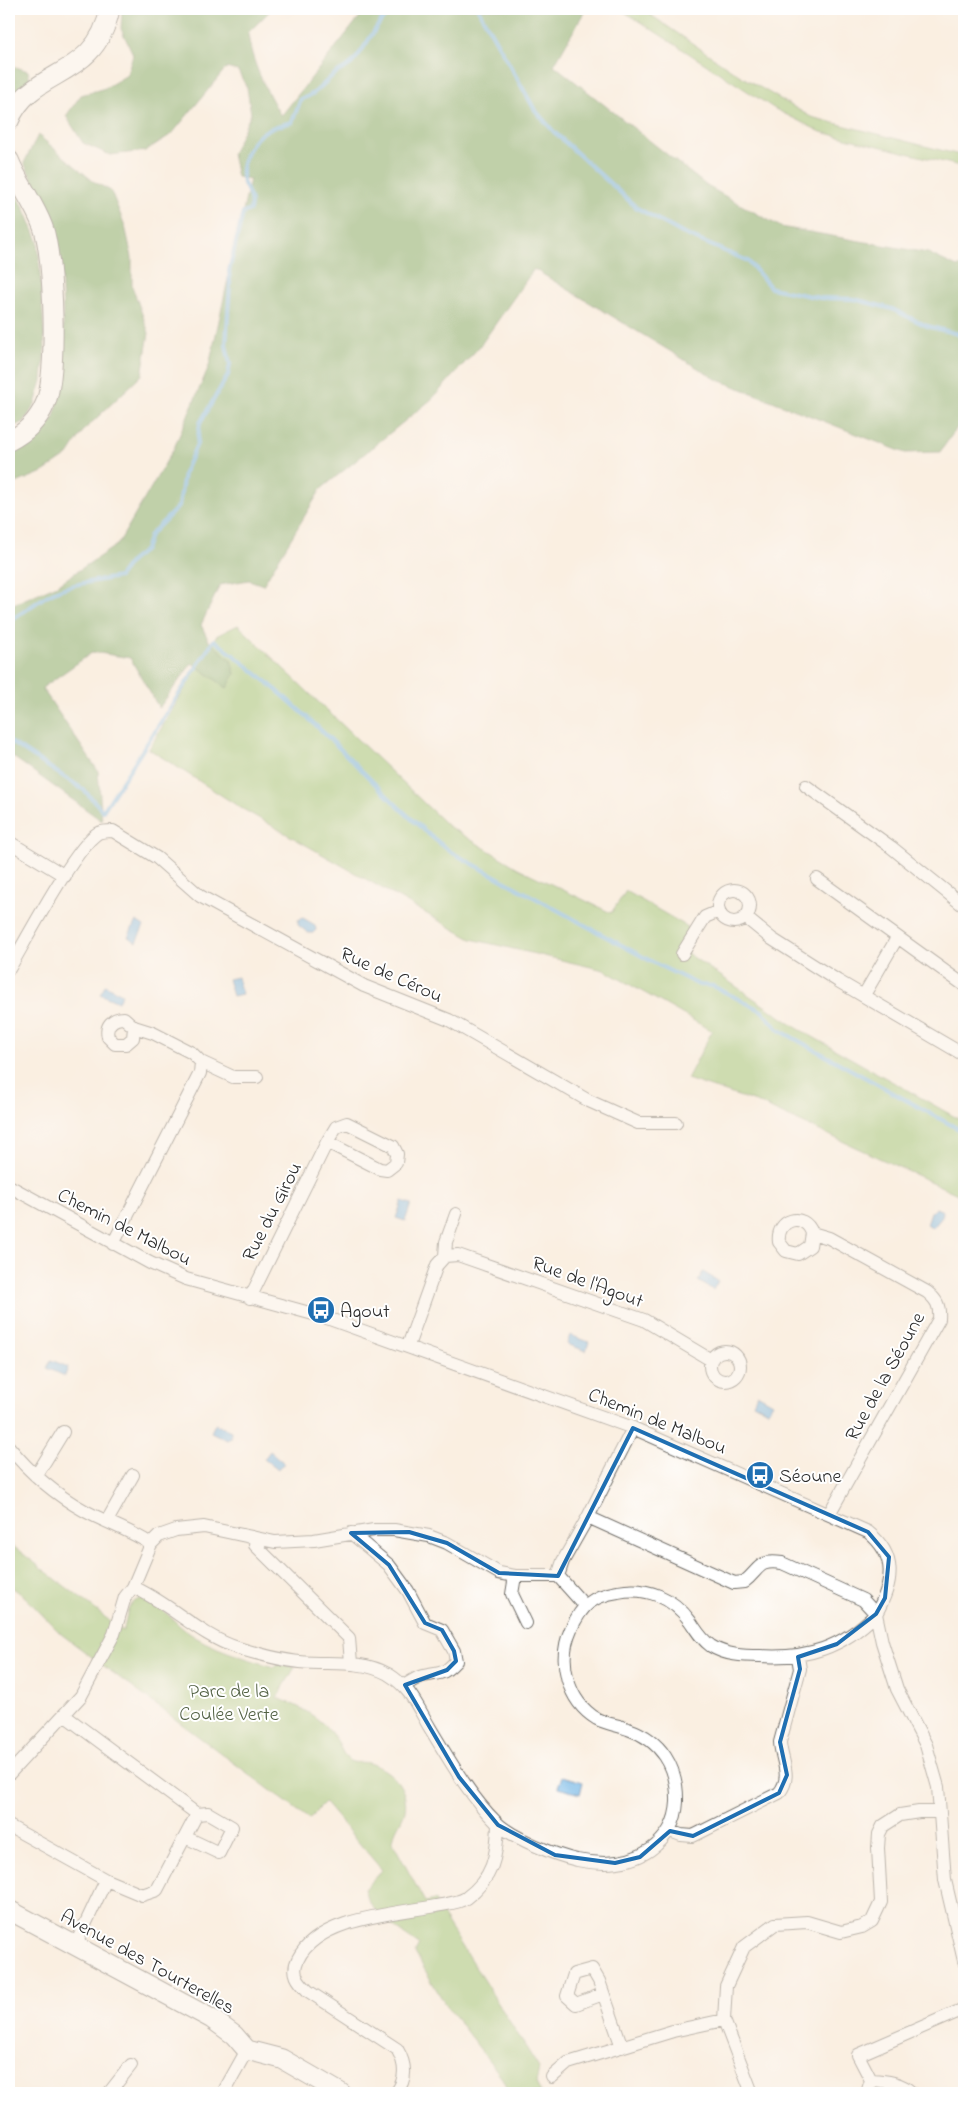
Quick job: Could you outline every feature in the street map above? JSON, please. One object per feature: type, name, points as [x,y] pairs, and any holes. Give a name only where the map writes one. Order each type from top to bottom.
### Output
[{"type":"main road","points":[[9,121],[16,107],[34,90],[69,69],[92,51],[103,34],[110,9]]},
{"type":"main road","points":[[9,160],[34,206],[46,240],[53,358],[51,382],[46,404],[22,434],[9,441]]},
{"type":"main road","name":"Avenue des Tourterelles","points":[[9,1910],[212,2019],[234,2035],[247,2050]]},
{"type":"main road","points":[[247,2050],[282,2059],[341,2093]]},
{"type":"street","points":[[806,786],[891,847],[964,906]]},
{"type":"street","name":"Rue de Cérou","points":[[64,876],[89,841],[105,831],[113,831],[157,858],[200,896],[364,986],[449,1020],[589,1101],[638,1123],[676,1124]]},
{"type":"street","points":[[9,842],[64,876],[9,969]]},
{"type":"street","points":[[817,879],[964,985]]},
{"type":"street","points":[[735,890],[745,894],[748,898],[750,908],[745,917],[736,922],[730,921],[719,911],[721,896],[735,890]]},
{"type":"street","points":[[682,954],[705,917],[719,911]]},
{"type":"street","points":[[745,917],[772,939],[964,1056]]},
{"type":"street","points":[[864,995],[897,938]]},
{"type":"street","points":[[134,1027],[153,1033],[192,1053],[201,1062],[233,1076],[257,1077]]},
{"type":"street","points":[[113,1244],[200,1073],[201,1062]]},
{"type":"street","name":"Rue du Girou","points":[[250,1298],[327,1142],[336,1127],[347,1123],[393,1146],[397,1154],[396,1162],[387,1170],[380,1169],[327,1142]]},
{"type":"street","name":"Chemin de Malbou","points":[[9,1186],[113,1244],[186,1279],[250,1298],[304,1311],[408,1346],[633,1428],[868,1532],[887,1550],[890,1569],[885,1598],[876,1614]]},
{"type":"street","points":[[408,1346],[437,1265],[445,1256],[446,1242],[456,1214]]},
{"type":"street","name":"Rue de la Séoune","points":[[812,1233],[829,1238],[927,1292],[935,1298],[940,1309],[939,1319],[829,1514]]},
{"type":"street","name":"Rue de l'Agout","points":[[445,1256],[458,1255],[644,1320],[711,1360]]},
{"type":"street","points":[[558,1576],[563,1561],[588,1517],[633,1428]]},
{"type":"street","points":[[36,1476],[63,1432]]},
{"type":"street","points":[[9,1447],[36,1476],[58,1495],[132,1532],[151,1544]]},
{"type":"street","points":[[107,1521],[132,1475]]},
{"type":"street","points":[[588,1517],[734,1583],[744,1582],[762,1563],[771,1561],[782,1562],[863,1600],[876,1614],[882,1642],[897,1689],[926,1745],[938,1787],[945,1880],[964,1961]]},
{"type":"street","points":[[9,1774],[81,1696],[114,1634],[125,1597],[133,1587],[151,1544],[159,1536],[190,1527],[204,1527],[256,1539],[295,1542],[351,1533],[394,1530],[429,1536],[467,1553],[499,1572],[515,1576],[558,1576],[584,1605]]},
{"type":"street","points":[[351,1533],[389,1565],[408,1591],[425,1623],[442,1630],[454,1650],[456,1661],[447,1670],[436,1675],[423,1676],[405,1685]]},
{"type":"street","points":[[256,1539],[255,1545],[349,1638],[351,1663]]},
{"type":"street","points":[[515,1576],[512,1594],[526,1624]]},
{"type":"street","points":[[133,1587],[146,1592],[190,1624],[233,1646],[275,1659],[303,1663],[351,1663],[384,1672],[405,1685],[459,1778],[498,1825],[554,1855],[589,1862],[615,1864],[640,1857],[657,1845],[670,1831],[675,1819],[676,1792],[672,1768],[656,1743],[642,1734],[594,1717],[581,1705],[569,1683],[565,1670],[569,1634],[584,1605],[602,1595],[620,1591],[636,1590],[654,1593],[682,1610],[701,1638],[712,1646],[726,1652],[745,1656],[798,1657],[836,1644],[864,1625],[876,1614]]},
{"type":"street","points":[[670,1831],[681,1835],[693,1836],[778,1793],[784,1786],[787,1775],[780,1752],[780,1742],[800,1669],[798,1657]]},
{"type":"street","points":[[64,1715],[197,1814],[208,1814],[232,1827],[219,1853],[185,1836]]},
{"type":"street","points":[[752,2093],[724,2020],[726,1986],[744,1947],[775,1924],[807,1922],[841,1932],[853,1931],[867,1924],[878,1912],[881,1902],[878,1848],[879,1834],[883,1826],[900,1815],[919,1812],[940,1812]]},
{"type":"street","points":[[9,1826],[106,1880],[142,1896],[158,1890],[197,1814]]},
{"type":"street","points":[[396,2093],[405,2072],[403,2059],[398,2049],[308,1991],[297,1980],[295,1965],[302,1951],[310,1942],[319,1935],[336,1928],[355,1921],[464,1900],[490,1875],[497,1848],[498,1825]]},
{"type":"street","points":[[75,1946],[106,1880]]},
{"type":"street","points":[[603,1994],[622,2047]]},
{"type":"street","points":[[868,2093],[871,2080],[858,2055],[964,2008]]},
{"type":"street","points":[[552,2078],[568,2063],[673,2031],[724,2020]]},
{"type":"street","points":[[223,2093],[247,2050]]},
{"type":"street","points":[[112,2092],[131,2065]]},
{"type":"street","points":[[871,2080],[891,2082],[906,2088],[912,2093]]},
{"type":"highlighted area","points":[[633,1428],[868,1532],[889,1557],[885,1598],[876,1614],[837,1644],[798,1657],[800,1669],[780,1742],[787,1775],[779,1793],[693,1836],[670,1831],[640,1857],[615,1863],[555,1855],[498,1825],[459,1777],[405,1685],[447,1670],[456,1661],[454,1651],[442,1630],[425,1623],[389,1565],[351,1533],[409,1532],[447,1543],[499,1573],[558,1576]]},
{"type":"green space","points":[[122,9],[272,9],[248,33],[252,55],[265,86],[281,116],[366,9],[586,9],[554,65],[707,186],[781,227],[928,253],[957,267],[964,264],[964,418],[940,452],[905,453],[716,379],[534,269],[480,346],[432,399],[321,489],[263,585],[249,580],[220,585],[201,625],[209,641],[231,660],[235,674],[227,688],[192,663],[159,708],[130,658],[93,652],[42,688],[98,771],[102,821],[9,754],[9,606],[57,585],[118,544],[174,448],[209,366],[250,179],[237,177],[232,154],[251,114],[247,88],[238,71],[226,68],[172,134],[145,151],[110,155],[83,143],[66,116],[81,95],[105,88],[127,75],[133,54],[121,29]]},
{"type":"green space","points":[[620,9],[642,9],[739,75],[811,117],[964,156],[964,167],[821,132],[775,109]]},
{"type":"green space","points":[[9,67],[28,71],[30,80],[9,97]]},
{"type":"green space","points":[[38,135],[93,181],[111,191],[125,226],[132,257],[132,286],[149,333],[142,375],[84,430],[68,455],[43,472],[9,486],[9,453],[28,446],[53,420],[65,378],[61,260],[53,222],[24,163]]},
{"type":"green space","points":[[9,182],[24,207],[38,241],[45,347],[42,381],[35,404],[24,422],[9,428]]},
{"type":"green space","points":[[238,625],[448,826],[518,868],[611,913],[626,891],[688,927],[687,953],[797,1028],[964,1122],[964,1197],[759,1103],[687,1079],[712,1031],[604,970],[471,939],[241,808],[149,749],[216,636]]},
{"type":"green space","name":"Parc de la Coulée Verte","points":[[9,1543],[123,1631],[127,1612],[131,1604],[140,1599],[145,1599],[157,1606],[186,1631],[217,1648],[274,1667],[279,1664],[295,1667],[277,1698],[302,1709],[324,1725],[336,1739],[345,1757],[350,1761],[366,1762],[380,1767],[395,1778],[402,1788],[406,1802],[405,1809],[393,1843],[425,1902],[435,1900],[441,1913],[539,2068],[536,2083],[541,2093],[509,2093],[501,2076],[445,2004],[415,1953],[419,1945],[386,1921],[373,1907],[364,1889],[382,1870],[325,1803],[309,1819],[61,1634],[25,1597],[9,1585]]},
{"type":"water","points":[[303,918],[315,925],[316,930],[313,933],[308,933],[298,925],[298,920]]},
{"type":"water","points":[[136,921],[144,926],[136,942],[128,937]]},
{"type":"water","points":[[237,977],[242,994],[233,996],[228,979]]},
{"type":"water","points":[[105,985],[122,994],[118,1002],[100,994]]},
{"type":"water","points":[[402,1201],[411,1204],[405,1221],[396,1218]]},
{"type":"water","points":[[936,1208],[943,1211],[942,1217],[933,1228],[927,1224],[931,1212]]},
{"type":"water","points":[[703,1272],[718,1281],[713,1290],[698,1281]]},
{"type":"water","points":[[570,1335],[589,1342],[586,1351],[567,1344]]},
{"type":"water","points":[[51,1360],[68,1367],[65,1376],[47,1368]]},
{"type":"water","points":[[757,1394],[773,1403],[768,1411],[753,1403]]},
{"type":"water","points":[[215,1424],[231,1431],[231,1438],[227,1440],[211,1432]]},
{"type":"water","points":[[270,1451],[284,1463],[278,1470],[264,1459]]},
{"type":"water","points":[[562,1776],[583,1782],[580,1794],[558,1788]]},
{"type":"waterway","points":[[9,620],[48,595],[62,589],[119,577],[131,561],[145,550],[150,535],[179,506],[184,473],[197,444],[200,423],[228,375],[230,364],[226,345],[230,284],[229,271],[243,213],[250,210],[251,206],[242,174],[245,158],[257,138],[269,129],[292,122],[301,99],[314,93],[334,75],[353,62],[381,21],[392,9]]},
{"type":"waterway","points":[[478,9],[535,110],[554,132],[637,208],[682,233],[748,261],[771,288],[820,298],[854,299],[892,309],[927,326],[964,334]]},
{"type":"waterway","points":[[9,741],[84,790],[103,811],[214,640],[301,711],[403,811],[451,852],[658,965],[699,985],[713,986],[762,1011],[779,1030],[964,1132]]},
{"type":"place","name":"Agout","points":[[321,1310]]},
{"type":"place","name":"Séoune","points":[[760,1475]]}]
